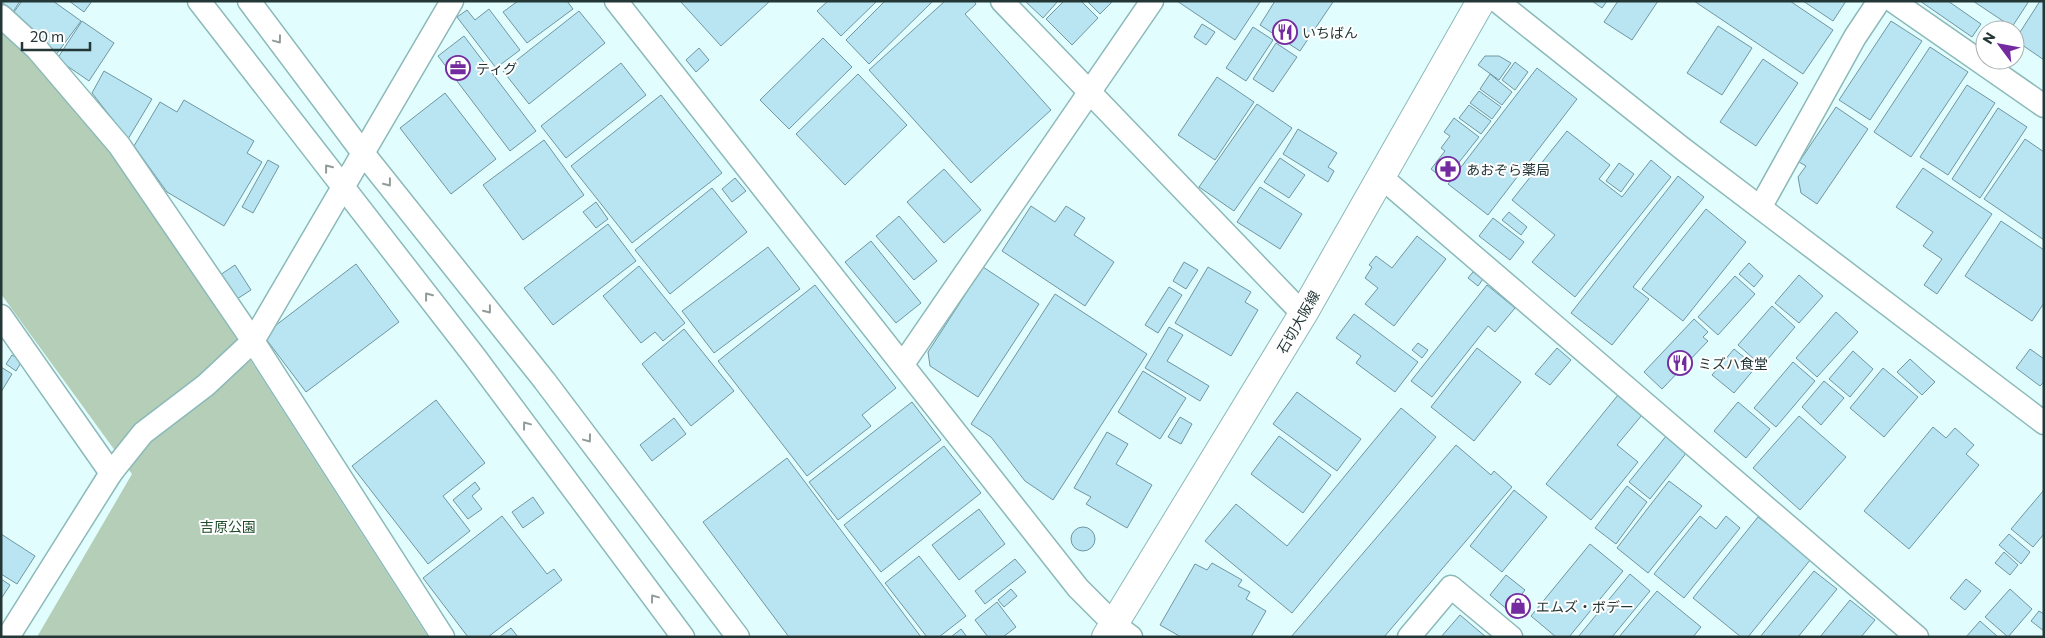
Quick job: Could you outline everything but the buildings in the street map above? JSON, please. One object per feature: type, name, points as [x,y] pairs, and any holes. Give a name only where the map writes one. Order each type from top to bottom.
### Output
[{"type":"main road","name":"石切大阪線","points":[[1117,633],[1303,314],[1481,1]]},
{"type":"street","points":[[199,1],[475,357],[683,637]]},
{"type":"street","points":[[248,1],[364,153],[544,380],[738,637]]},
{"type":"street","points":[[8,637],[111,473],[143,433],[206,385],[253,341],[452,1]]},
{"type":"street","points":[[616,1],[1078,588],[1117,633]]},
{"type":"street","points":[[1002,1],[1303,314]]},
{"type":"street","points":[[903,364],[1152,1]]},
{"type":"street","points":[[1497,1],[1683,148],[2044,423]]},
{"type":"street","points":[[1761,206],[1855,37],[1879,1]]},
{"type":"street","points":[[1893,1],[2044,106]]},
{"type":"street","points":[[1,16],[37,49],[119,145],[253,341],[442,637]]},
{"type":"street","points":[[1380,176],[1918,637]]},
{"type":"street","points":[[1,316],[111,473]]},
{"type":"street","points":[[1410,637],[1451,587],[1511,637]]},
{"type":"green space","name":"吉原公園","points":[[1,29],[32,56],[108,145],[231,330],[428,637],[37,637],[132,474],[1,294]]},
{"type":"place","name":"いちばん","points":[[1285,32]]},
{"type":"place","name":"ティグ","points":[[458,68]]},
{"type":"place","name":"あおぞら薬局","points":[[1448,169]]},
{"type":"place","name":"ミズハ食堂","points":[[1680,363]]},
{"type":"place","name":"エムズ・ボデー","points":[[1518,606]]}]
